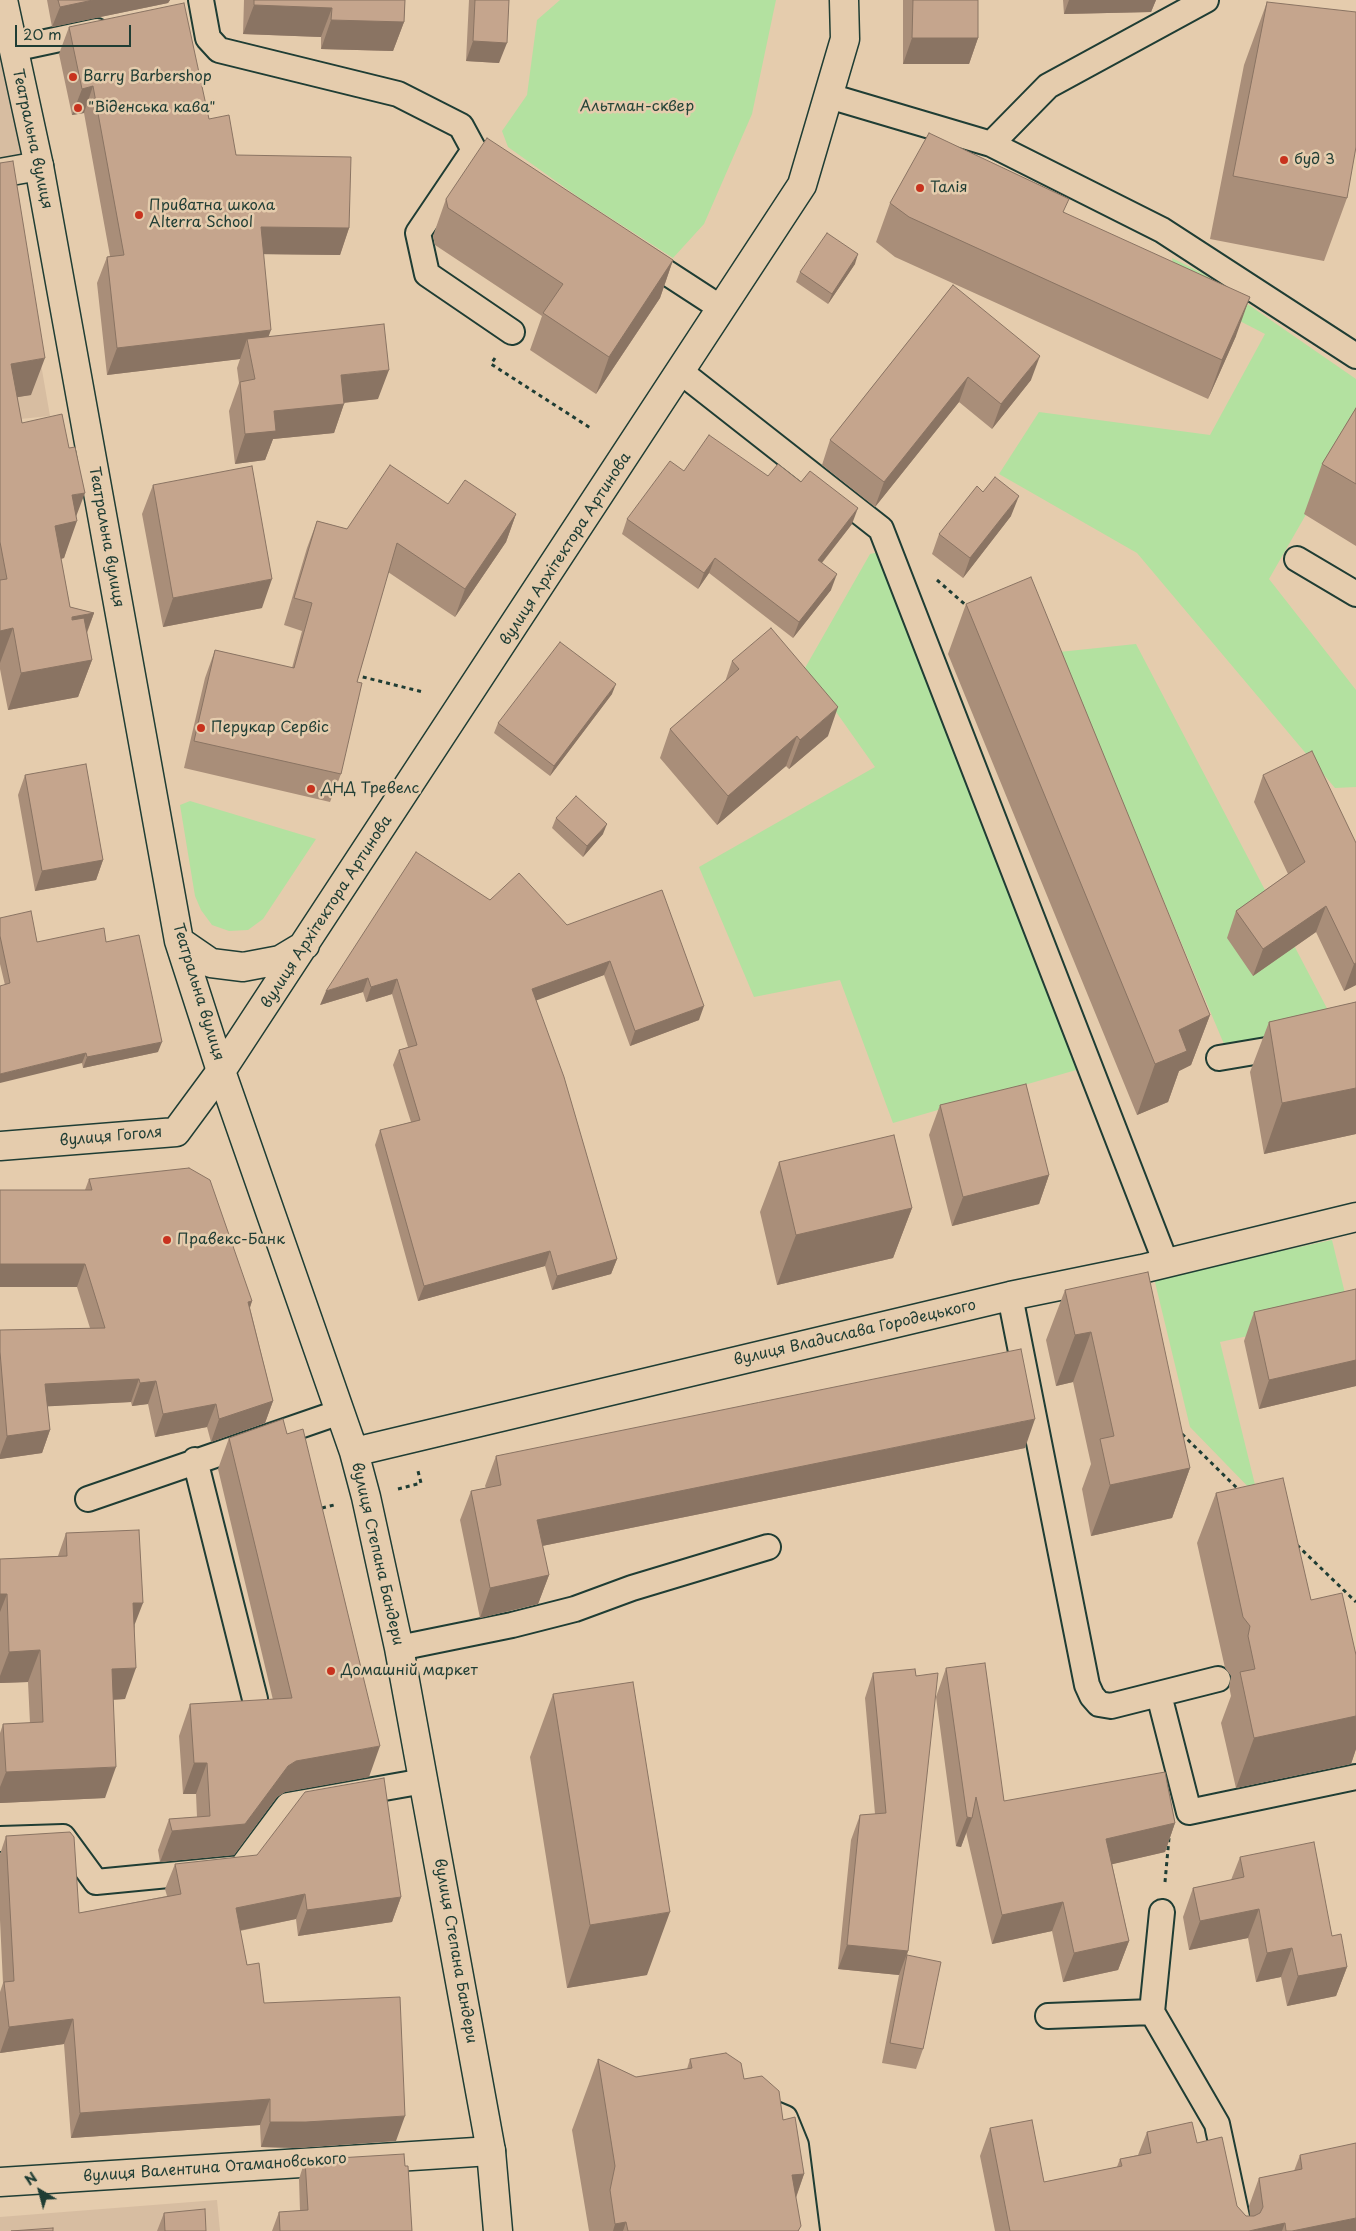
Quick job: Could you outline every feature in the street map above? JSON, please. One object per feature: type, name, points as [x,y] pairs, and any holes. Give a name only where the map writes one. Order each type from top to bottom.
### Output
[{"type":"street","name":"Театральна вулиця","points":[[3,0],[39,166],[179,941],[221,1071]]},
{"type":"street","name":"вулиця Архітектора Артинова","points":[[221,1071],[682,372],[721,308],[802,185],[845,39],[844,0]]},
{"type":"street","points":[[0,173],[39,166]]},
{"type":"street","points":[[179,941],[211,963],[243,967],[280,960],[306,944]]},
{"type":"street","name":"вулиця Гоголя","points":[[0,1146],[176,1132],[221,1071]]},
{"type":"street","name":"вулиця Степана Бандери","points":[[221,1071],[354,1452],[399,1648],[424,1781],[491,2151],[498,2231]]},
{"type":"street","name":"вулиця Владислава Городецького","points":[[354,1452],[1010,1296],[1166,1263],[1356,1218]]},
{"type":"street","name":"вулиця Валентина Отамановського","points":[[0,2182],[491,2151]]},
{"type":"lane","points":[[991,144],[1048,86],[1206,0]]},
{"type":"lane","points":[[196,8],[208,38],[219,50],[398,94],[461,126],[474,150],[523,181]]},
{"type":"lane","points":[[14,48],[118,27]]},
{"type":"lane","points":[[829,96],[991,144],[1162,230],[1356,356]]},
{"type":"lane","points":[[474,150],[418,233],[427,274],[512,332]]},
{"type":"lane","points":[[620,243],[721,308]]},
{"type":"lane","points":[[682,372],[881,529],[1166,1263]]},
{"type":"lane","points":[[1297,559],[1356,594]]},
{"type":"lane","points":[[1219,1058],[1314,1042]]},
{"type":"lane","points":[[1010,1296],[1087,1685],[1099,1704],[1111,1706],[1218,1679]]},
{"type":"lane","points":[[88,1498],[340,1412]]},
{"type":"lane","points":[[195,1460],[255,1699]]},
{"type":"lane","points":[[399,1648],[512,1626],[576,1609],[632,1588],[768,1547]]},
{"type":"lane","points":[[1159,1695],[1189,1812],[1356,1777]]},
{"type":"lane","points":[[0,1839],[63,1837],[96,1882],[240,1868],[288,1805],[424,1781]]},
{"type":"lane","points":[[1162,1912],[1152,2012],[1217,2124],[1240,2231]]},
{"type":"lane","points":[[1048,2016],[1152,2012]]},
{"type":"lane","points":[[733,2110],[761,2108],[785,2118],[796,2145],[807,2231]]},
{"type":"path","points":[[512,332],[492,364],[592,429]]},
{"type":"path","points":[[931,574],[966,607],[974,610]]},
{"type":"path","points":[[353,674],[423,692]]},
{"type":"path","points":[[1181,1428],[1183,1437],[1241,1492]]},
{"type":"path","points":[[1291,1540],[1356,1602]]},
{"type":"path","points":[[1162,1912],[1170,1827],[1189,1812]]},
{"type":"shaded area","points":[[0,0],[39,166],[8,175],[50,416],[0,421]]},
{"type":"shaded area","points":[[217,2200],[220,2231],[0,2231],[0,2217]]},
{"type":"green space","name":"Альтман-сквер","points":[[560,0],[776,0],[752,114],[704,224],[673,258],[581,199],[508,147],[502,131],[527,95],[537,20]]},
{"type":"green space","points":[[1172,258],[1204,274],[1356,379],[1356,449],[1347,443],[1269,579],[1356,690],[1356,787],[1335,788],[1137,553],[999,474],[1039,412],[1210,435],[1265,334],[1178,289]]},
{"type":"green space","points":[[889,550],[1090,1066],[893,1123],[840,980],[754,997],[699,867],[875,767],[805,668],[870,554]]},
{"type":"green space","points":[[1136,644],[1342,1037],[1229,1056],[1059,652]]},
{"type":"green space","points":[[190,801],[316,839],[263,919],[248,930],[229,931],[212,925],[201,910],[195,896],[180,805]]},
{"type":"green space","points":[[1332,1240],[1350,1314],[1220,1342],[1258,1497],[1190,1427],[1154,1278]]},
{"type":"building","points":[[58,0],[93,0],[60,7]]},
{"type":"building","points":[[254,0],[405,0],[404,22],[331,20],[332,8],[254,5]]},
{"type":"building","points":[[475,0],[509,0],[507,43],[473,41]]},
{"type":"building","points":[[913,0],[978,0],[978,38],[912,38]]},
{"type":"building","points":[[1267,2],[1356,12],[1356,147],[1347,198],[1233,176]]},
{"type":"building","points":[[184,3],[209,119],[229,115],[236,155],[351,157],[349,228],[261,227],[271,330],[117,348],[107,257],[124,255],[93,86],[82,89],[69,27]]},
{"type":"building","points":[[929,133],[1069,199],[1063,212],[1250,297],[1222,360],[909,217],[890,203]]},
{"type":"building","points":[[487,138],[673,260],[609,357],[543,313],[563,284],[448,208],[446,199]]},
{"type":"building","points":[[13,161],[45,358],[11,364],[22,423],[62,414],[69,448],[75,447],[85,493],[72,495],[77,521],[55,526],[70,607],[94,613],[72,617],[72,620],[84,618],[92,660],[21,673],[13,628],[0,631],[0,580],[7,579],[0,542],[0,163]]},
{"type":"building","points":[[827,233],[858,254],[832,294],[800,272]]},
{"type":"building","points":[[953,285],[1040,356],[1001,404],[968,377],[884,482],[830,440]]},
{"type":"building","points":[[384,324],[389,370],[341,375],[344,404],[274,411],[276,431],[245,434],[240,382],[255,379],[247,339]]},
{"type":"building","points":[[1356,408],[1356,484],[1322,464]]},
{"type":"building","points":[[709,435],[768,476],[778,464],[801,482],[810,471],[858,508],[818,560],[837,574],[799,622],[715,558],[704,573],[627,519],[670,461],[684,471]]},
{"type":"building","points":[[390,465],[448,504],[465,480],[516,514],[465,589],[397,543],[357,682],[362,683],[341,774],[194,741],[215,650],[294,668],[312,603],[294,598],[317,521],[347,529]]},
{"type":"building","points":[[252,466],[272,579],[173,598],[153,485]]},
{"type":"building","points":[[995,477],[1019,496],[970,558],[939,534],[977,486],[983,492]]},
{"type":"building","points":[[1031,577],[1210,1015],[1179,1030],[1187,1051],[1155,1064],[966,604]]},
{"type":"building","points":[[771,628],[838,707],[800,740],[797,736],[728,796],[670,729],[739,669],[732,661]]},
{"type":"building","points":[[560,642],[616,684],[554,766],[498,723]]},
{"type":"building","points":[[1312,751],[1356,843],[1356,963],[1354,964],[1326,906],[1263,949],[1236,911],[1305,862],[1263,775]]},
{"type":"building","points":[[86,764],[103,860],[42,871],[25,775]]},
{"type":"building","points":[[576,796],[607,824],[587,846],[556,818]]},
{"type":"building","points":[[416,852],[490,900],[519,873],[567,925],[662,890],[704,1006],[635,1031],[610,961],[532,989],[564,1077],[617,1259],[557,1276],[550,1251],[424,1286],[380,1130],[420,1120],[399,1050],[417,1045],[397,979],[371,987],[368,978],[326,991]]},
{"type":"building","points":[[31,911],[37,942],[104,928],[106,942],[139,935],[162,1042],[87,1057],[86,1053],[0,1074],[0,986],[10,983],[0,936],[0,918]]},
{"type":"building","points":[[1356,1002],[1356,1088],[1282,1103],[1269,1022]]},
{"type":"building","points":[[1026,1084],[1049,1175],[963,1197],[940,1105]]},
{"type":"building","points":[[894,1135],[912,1208],[796,1235],[779,1162]]},
{"type":"building","points":[[189,1168],[210,1180],[252,1301],[248,1302],[273,1401],[219,1419],[216,1404],[163,1414],[156,1381],[140,1383],[139,1379],[45,1384],[50,1430],[7,1436],[0,1330],[105,1328],[85,1264],[0,1264],[0,1190],[92,1190],[89,1179]]},
{"type":"building","points":[[1148,1272],[1190,1468],[1110,1485],[1100,1439],[1114,1436],[1091,1332],[1075,1335],[1065,1290]]},
{"type":"building","points":[[1356,1289],[1356,1360],[1269,1380],[1254,1312]]},
{"type":"building","points":[[1021,1349],[1035,1419],[537,1520],[549,1575],[490,1588],[471,1491],[501,1485],[496,1456]]},
{"type":"building","points":[[283,1419],[287,1434],[303,1429],[380,1746],[296,1761],[288,1766],[245,1824],[172,1831],[169,1819],[210,1816],[207,1763],[194,1763],[190,1704],[292,1698],[229,1438]]},
{"type":"building","points":[[1283,1478],[1311,1600],[1342,1593],[1356,1655],[1356,1716],[1254,1738],[1240,1672],[1255,1669],[1248,1636],[1250,1626],[1243,1617],[1216,1493]]},
{"type":"building","points":[[139,1530],[143,1603],[133,1603],[136,1668],[112,1669],[116,1767],[6,1772],[3,1724],[43,1722],[40,1650],[9,1652],[7,1594],[0,1594],[0,1559],[67,1556],[66,1533]]},
{"type":"building","points":[[985,1663],[1004,1801],[1165,1772],[1175,1823],[1106,1839],[1129,1941],[1074,1953],[1063,1902],[1002,1915],[976,1797],[972,1818],[967,1817],[946,1668]]},
{"type":"building","points":[[915,1669],[916,1676],[938,1673],[908,1951],[847,1945],[860,1815],[886,1813],[873,1673]]},
{"type":"building","points":[[633,1682],[670,1912],[590,1925],[553,1694]]},
{"type":"building","points":[[384,1778],[401,1897],[307,1910],[305,1894],[236,1908],[247,1965],[259,1963],[264,2003],[400,1997],[405,2116],[306,2122],[270,2122],[270,2099],[80,2113],[73,2019],[9,2027],[4,1982],[14,1981],[6,1836],[70,1832],[74,1837],[79,1913],[181,1894],[175,1864],[257,1855],[305,1792]]},
{"type":"building","points":[[1314,1842],[1332,1936],[1341,1934],[1347,1967],[1298,1976],[1292,1948],[1267,1953],[1259,1909],[1200,1921],[1193,1888],[1244,1877],[1240,1857]]},
{"type":"building","points":[[907,1955],[941,1962],[923,2049],[890,2043]]},
{"type":"building","points":[[726,2053],[741,2063],[744,2079],[762,2076],[779,2091],[783,2120],[795,2117],[804,2174],[792,2175],[801,2226],[798,2231],[628,2231],[626,2222],[615,2224],[610,2190],[615,2166],[598,2059],[636,2077],[692,2068],[690,2059]]},
{"type":"building","points":[[1032,2120],[1044,2182],[1122,2166],[1120,2159],[1151,2153],[1147,2132],[1192,2122],[1197,2143],[1222,2137],[1237,2206],[1246,2216],[1254,2216],[1260,2213],[1263,2207],[1259,2178],[1302,2169],[1300,2155],[1356,2143],[1356,2218],[1292,2231],[1286,2231],[1285,2223],[1249,2231],[1010,2231],[990,2128]]},
{"type":"building","points":[[404,2154],[405,2166],[408,2166],[412,2231],[280,2231],[279,2212],[308,2210],[305,2160]]},
{"type":"building","points":[[205,2209],[206,2231],[165,2231],[164,2213]]},
{"type":"building","points":[[53,2228],[53,2231],[11,2231]]},
{"type":"place","name":"Barry Barbershop","points":[[73,77]]},
{"type":"place","name":"\"Віденська кава\"","points":[[78,108]]},
{"type":"place","name":"буд 3","points":[[1284,160]]},
{"type":"place","name":"Талія","points":[[920,188]]},
{"type":"place","name":"Приватна школа Alterra School","points":[[139,215]]},
{"type":"place","name":"Перукар Сервіс","points":[[201,728]]},
{"type":"place","name":"ДНД Тревелс","points":[[311,789]]},
{"type":"place","name":"Правекс-Банк","points":[[167,1240]]},
{"type":"place","name":"Домашній маркет","points":[[331,1671]]}]
